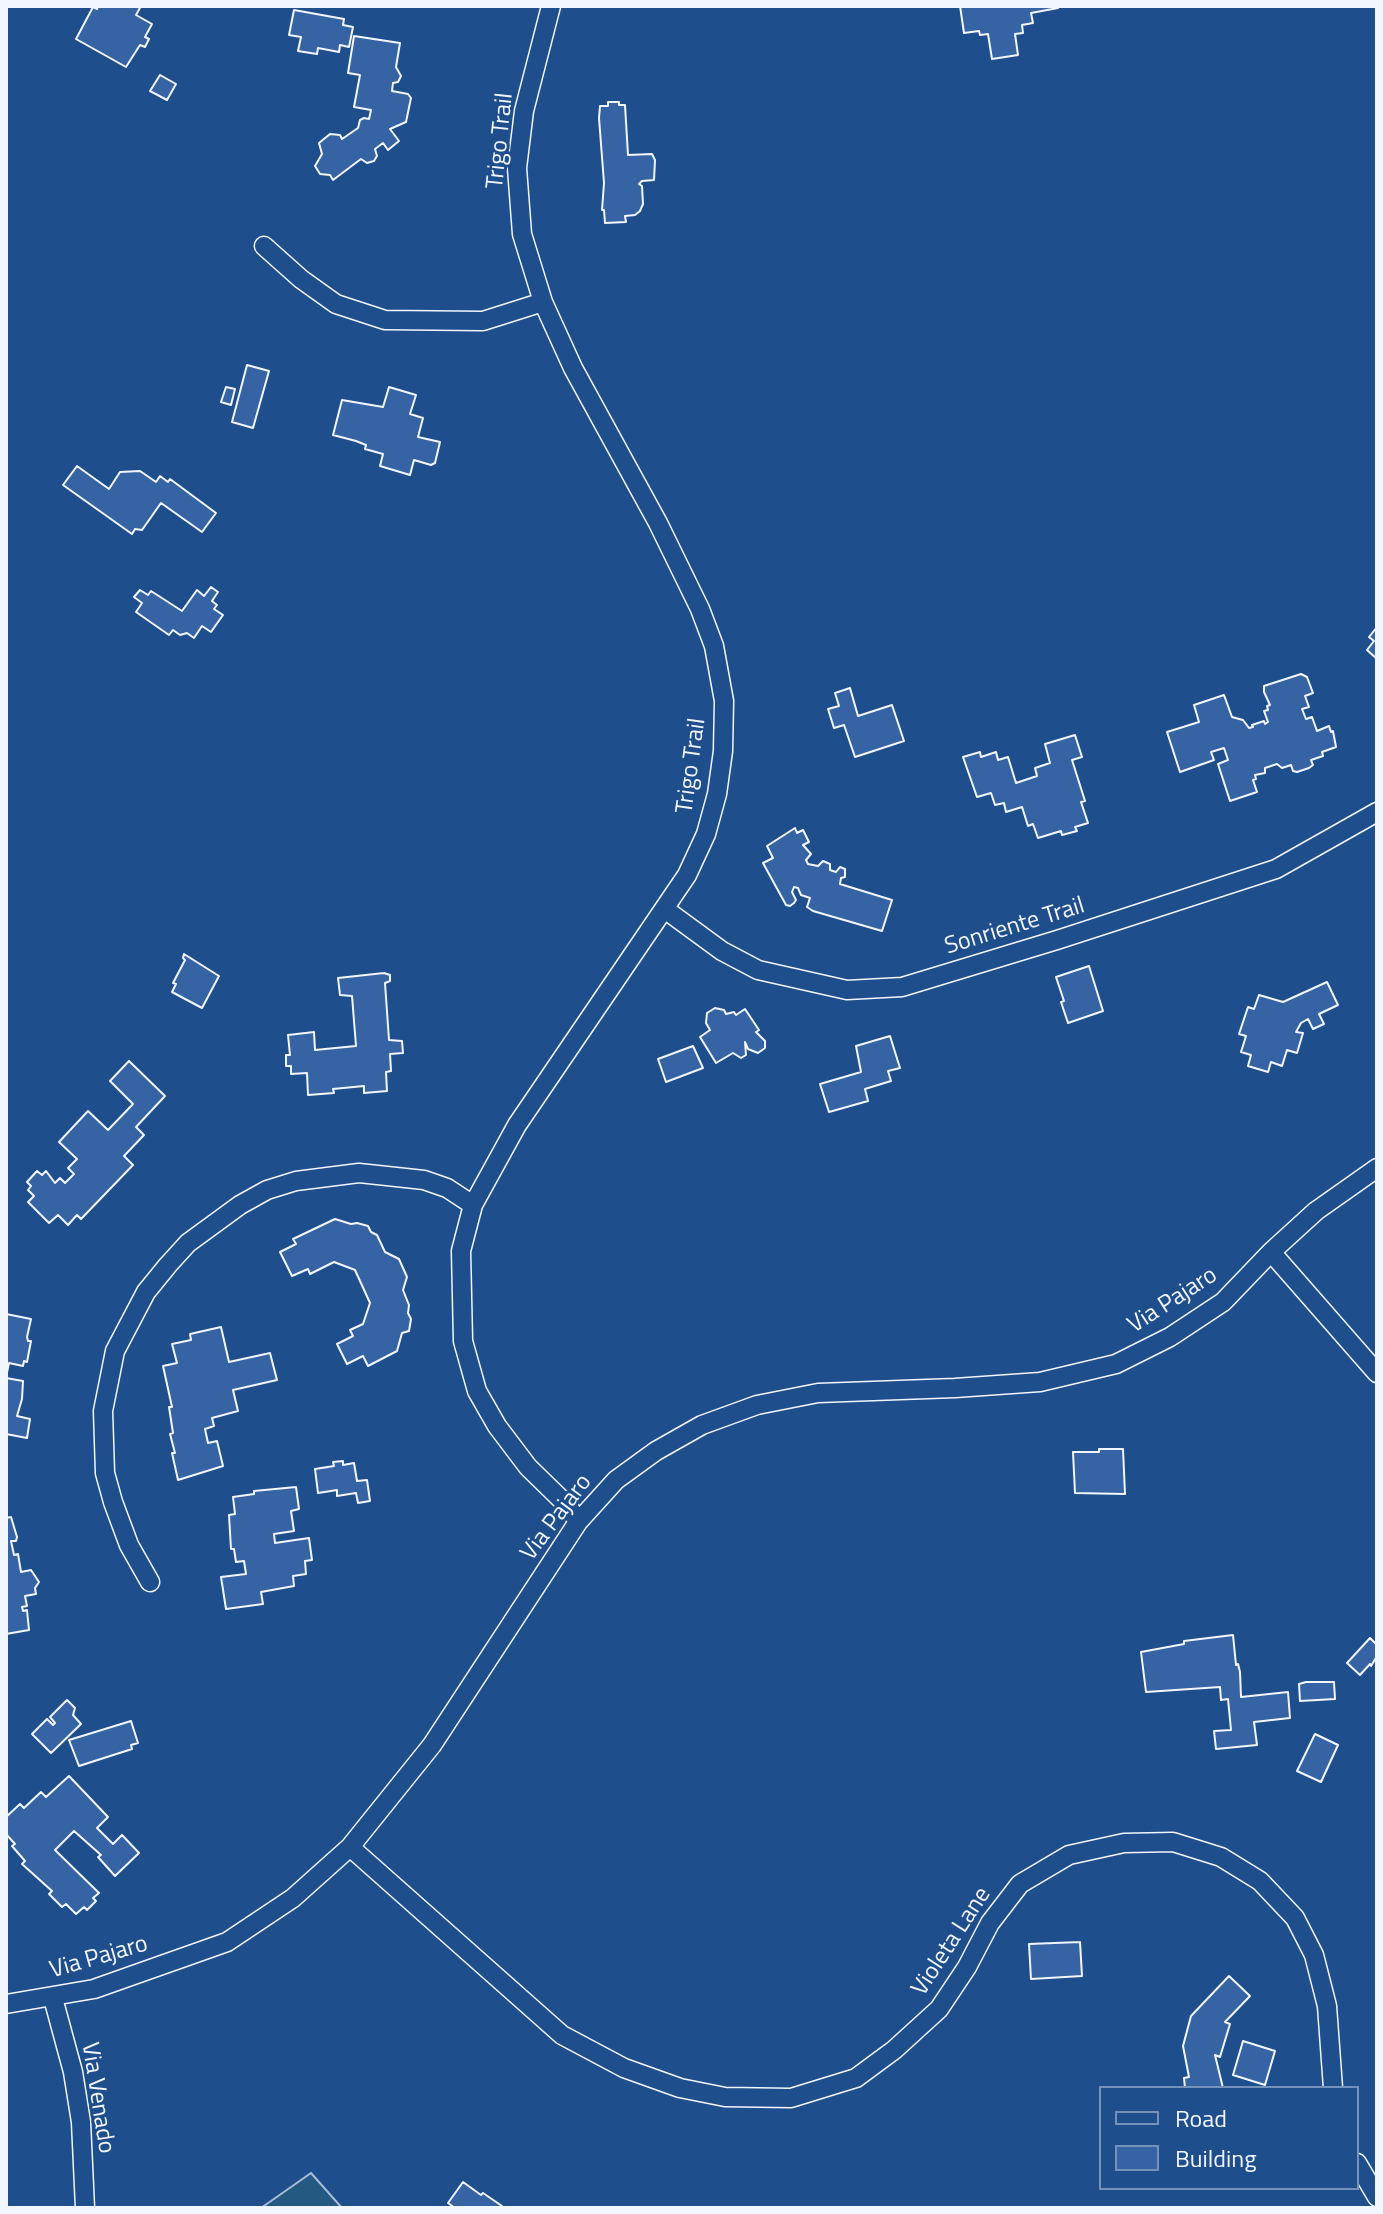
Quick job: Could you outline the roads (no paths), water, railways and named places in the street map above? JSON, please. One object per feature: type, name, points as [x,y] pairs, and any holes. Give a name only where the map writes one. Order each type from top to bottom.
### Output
[{"type":"street","name":"Trigo Trail","points":[[551,6],[524,111],[517,168],[522,234],[543,302],[573,368],[658,523],[700,609],[714,646],[724,701],[723,751],[717,794],[706,834],[687,875],[517,1125],[473,1205],[461,1251],[463,1341],[477,1391],[497,1426],[528,1467],[568,1506],[578,1522]]},
{"type":"street","points":[[264,246],[301,279],[336,304],[385,320],[483,321],[543,302]]},
{"type":"street","name":"Sonriente Trail","points":[[666,910],[722,951],[758,970],[847,990],[902,987],[1276,869],[1377,812]]},
{"type":"street","name":"Via Pajaro","points":[[6,2004],[94,1989],[227,1942],[293,1898],[350,1847],[432,1745],[578,1522],[616,1480],[656,1451],[702,1425],[757,1405],[818,1393],[1040,1382],[1116,1364],[1170,1337],[1223,1302],[1316,1211],[1377,1168]]},
{"type":"street","points":[[150,1582],[129,1545],[105,1473],[103,1411],[115,1351],[146,1292],[168,1265],[188,1243],[231,1211],[267,1190],[296,1181],[359,1173],[424,1180],[447,1188],[473,1205]]},
{"type":"street","points":[[1271,1252],[1377,1373]]},
{"type":"street","name":"Violeta Lane","points":[[350,1847],[562,2035],[624,2068],[680,2088],[725,2097],[791,2098],[856,2078],[894,2050],[939,2009],[967,1967],[990,1923],[1020,1884],[1069,1855],[1124,1843],[1173,1842],[1221,1857],[1260,1881],[1295,1918],[1314,1955],[1327,2006],[1333,2086]]},
{"type":"street","name":"Via Venado","points":[[53,1998],[73,2072],[81,2122],[85,2208]]},
{"type":"street","points":[[1359,2166],[1377,2197]]}]
